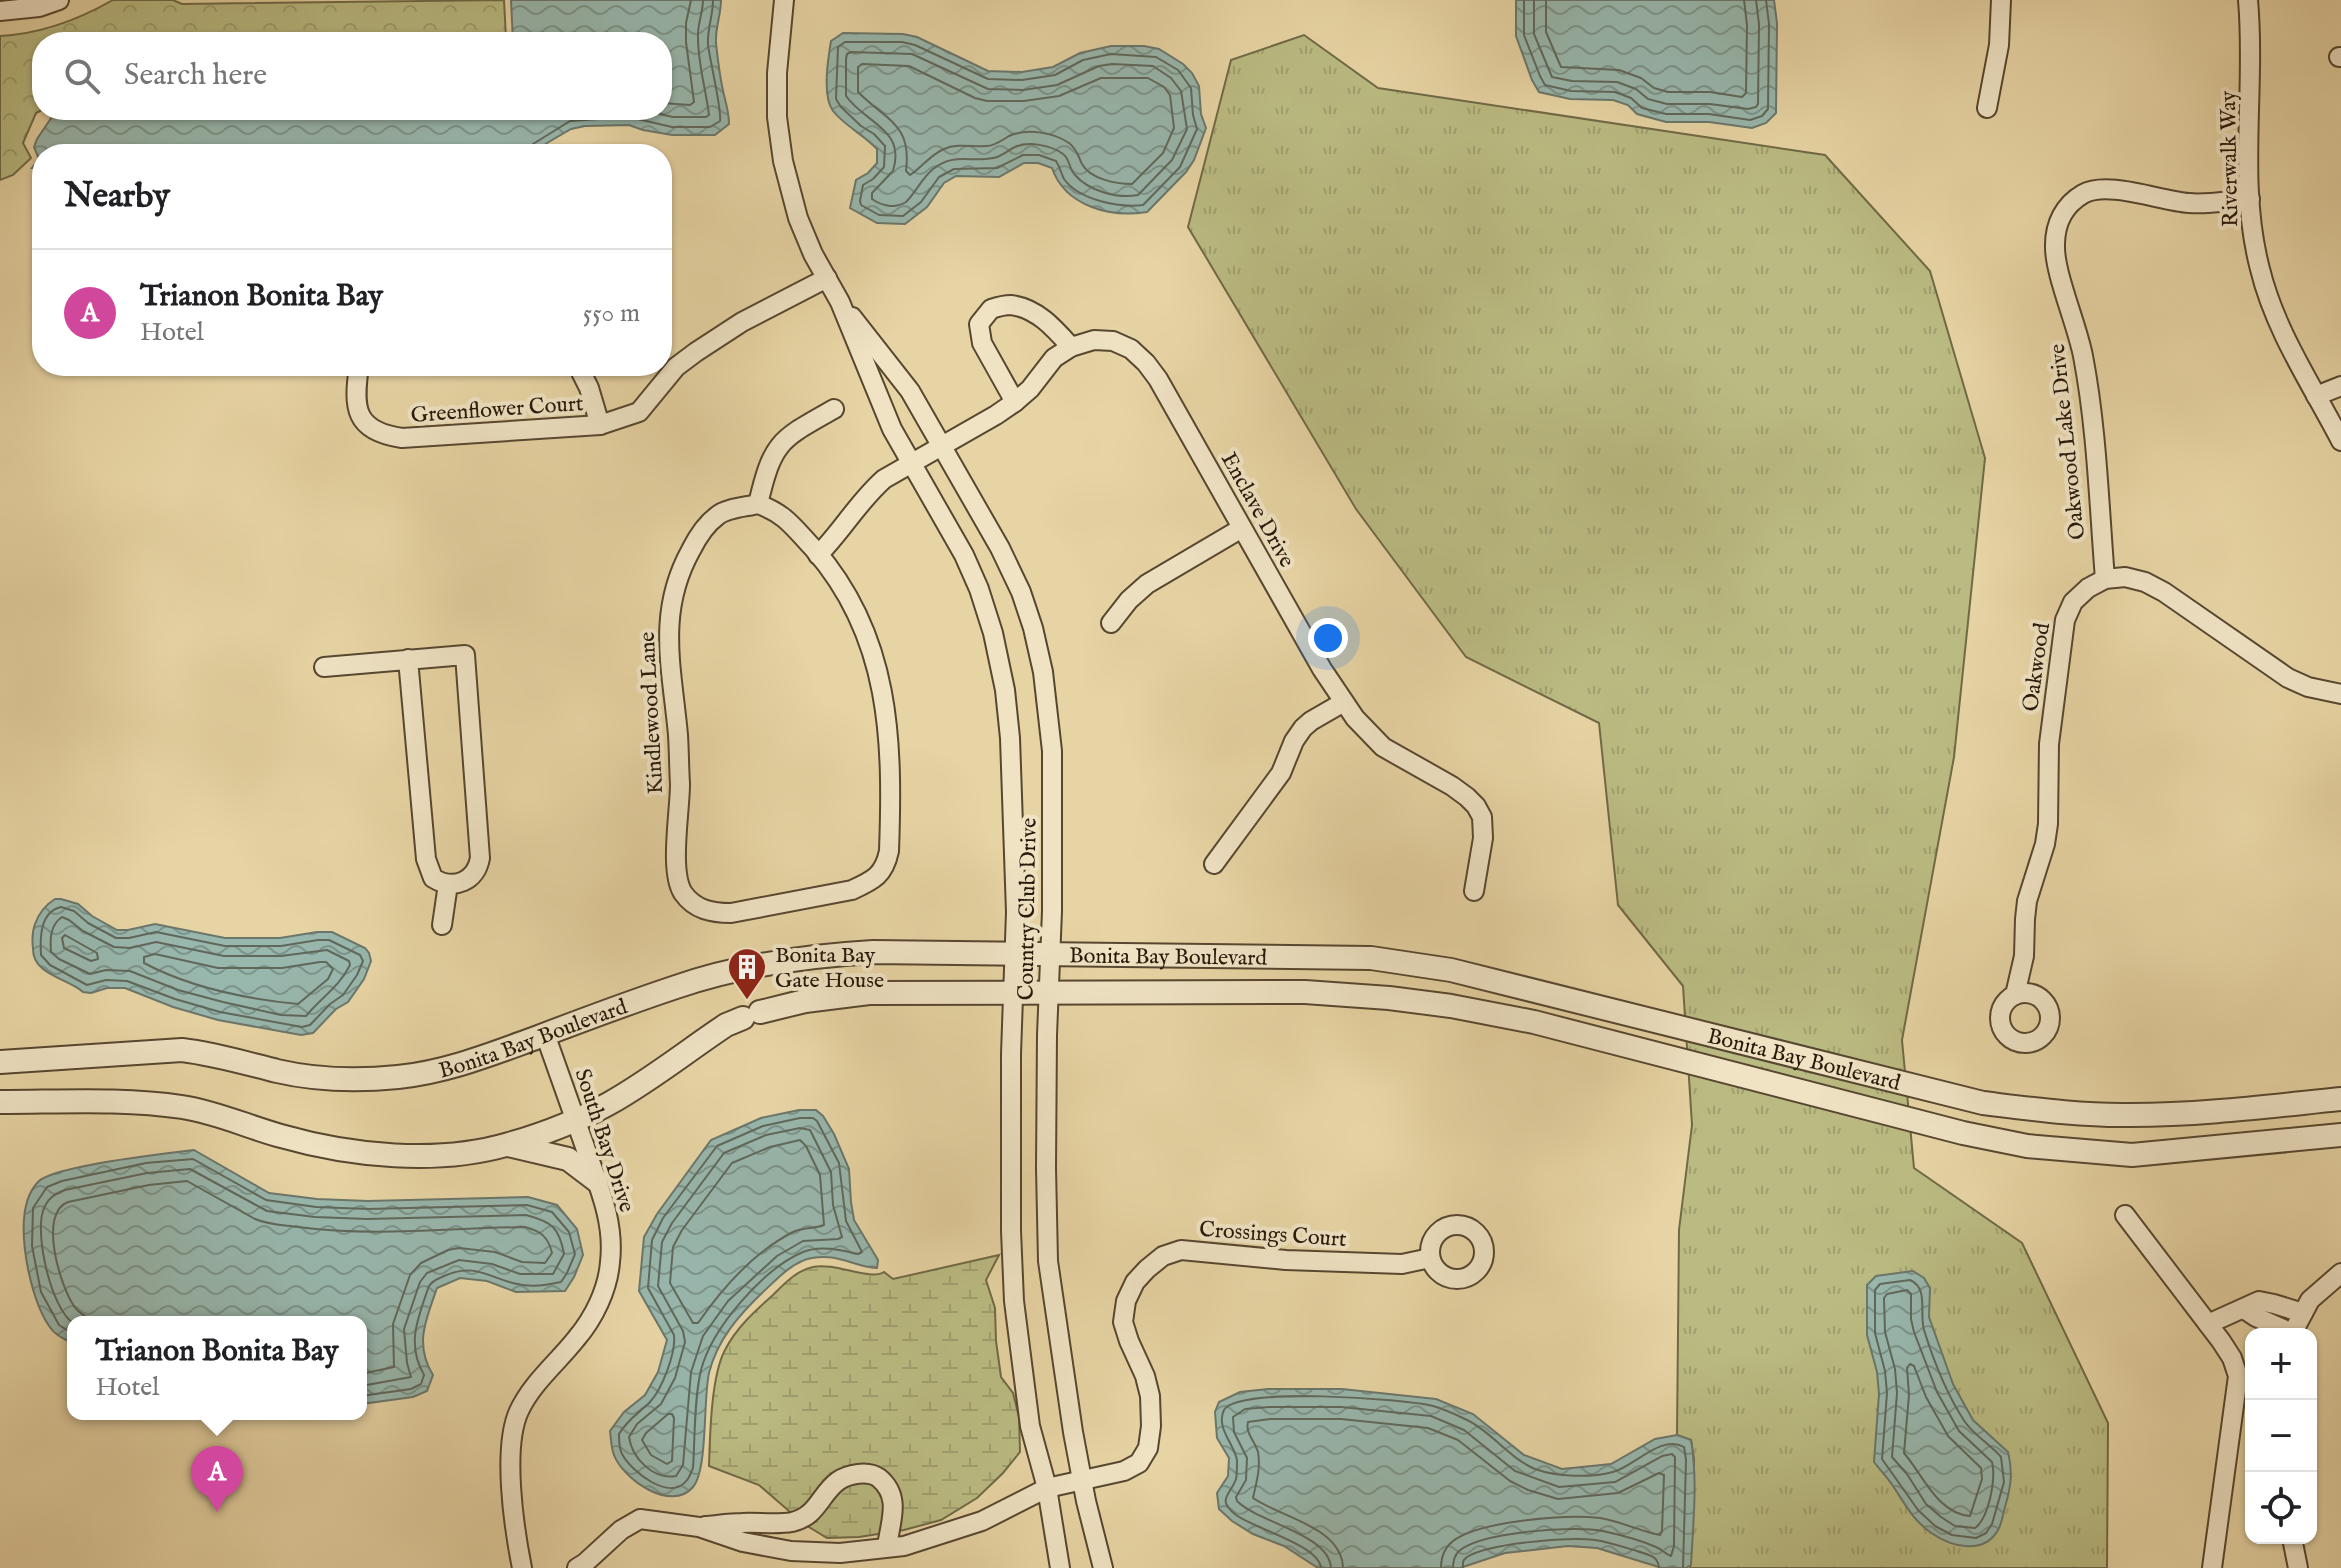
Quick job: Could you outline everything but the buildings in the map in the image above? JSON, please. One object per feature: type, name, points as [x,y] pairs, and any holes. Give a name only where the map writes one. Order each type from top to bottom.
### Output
[{"type":"street","points":[[0,11],[39,7],[59,0]]},
{"type":"street","name":"Country Club Drive","points":[[784,0],[776,94],[783,161],[801,227],[840,302],[883,410],[964,555],[979,589],[993,633],[1005,690],[1015,868],[1011,1231],[1014,1301],[1030,1426],[1047,1488],[1060,1568]]},
{"type":"street","points":[[1987,108],[1999,45],[2001,0]]},
{"type":"street","name":"Riverwalk Way","points":[[2248,0],[2252,77],[2250,199],[2255,245],[2267,293],[2285,338],[2316,396],[2336,420],[2341,441]]},
{"type":"street","name":"Oakwood Lake Drive","points":[[2105,579],[2097,465],[2084,359],[2054,249],[2056,226],[2067,207],[2084,193],[2104,188],[2194,203],[2250,199]]},
{"type":"street","name":"Greenflower Court","points":[[672,372],[742,322],[827,278]]},
{"type":"street","name":"Country Club Drive","points":[[840,302],[910,391],[1000,548],[1021,592],[1043,672],[1052,751],[1046,1168],[1048,1261],[1070,1418],[1103,1568]]},
{"type":"street","points":[[818,555],[884,479],[1015,402],[1030,389],[1054,358],[1071,347],[1046,321],[1010,305],[991,309],[979,324],[982,343],[1015,402]]},
{"type":"street","name":"Enclave Drive","points":[[1071,347],[1094,340],[1113,341],[1131,349],[1146,363],[1344,702],[1383,747],[1452,786],[1476,806],[1482,817],[1483,838],[1474,891]]},
{"type":"street","name":"Greenflower Court","points":[[358,376],[357,407],[366,425],[383,435],[402,438],[600,425],[639,412],[669,376]]},
{"type":"street","name":"Greenflower Court","points":[[583,376],[600,425]]},
{"type":"street","points":[[2316,396],[2341,386]]},
{"type":"street","points":[[758,504],[771,457],[782,441],[834,409]]},
{"type":"street","name":"Kindlewood Lane","points":[[758,504],[776,510],[818,555],[842,587],[861,625],[882,685],[888,726],[891,809],[885,868],[869,882],[852,890],[731,913],[712,913],[695,905],[682,891],[676,874],[680,795],[678,737],[669,657],[672,598],[684,561],[706,527],[719,514],[758,504]]},
{"type":"street","points":[[1111,623],[1147,584],[1242,528]]},
{"type":"street","points":[[2105,579],[2125,577],[2145,582],[2288,678],[2308,687],[2341,694]]},
{"type":"street","name":"Oakwood","points":[[2015,995],[2024,956],[2027,901],[2048,824],[2049,744],[2065,620],[2073,602],[2088,588],[2105,579]]},
{"type":"street","points":[[324,667],[408,659],[465,655],[480,858],[479,867],[466,881],[448,884],[433,878],[426,859],[408,659]]},
{"type":"street","points":[[1214,864],[1281,773],[1303,728],[1344,702]]},
{"type":"street","points":[[442,925],[448,884]]},
{"type":"street","name":"Bonita Bay Boulevard","points":[[0,1062],[182,1050],[228,1057],[292,1073],[356,1079],[399,1077],[474,1061],[702,979],[787,960],[873,952],[1371,958],[1451,970],[1983,1103],[2064,1113],[2130,1115],[2192,1113],[2341,1099]]},
{"type":"street","name":"Bonita Bay Boulevard","points":[[0,1102],[184,1107],[281,1136],[360,1152],[401,1156],[442,1154],[507,1145],[576,1120],[631,1090],[726,1025],[805,1001],[848,994],[1305,992],[1451,1006],[1534,1022],[1963,1133],[2027,1146],[2132,1155],[2341,1135]]},
{"type":"street","name":"South Bay Drive","points":[[522,1568],[509,1453],[512,1432],[528,1394],[577,1338],[598,1304],[610,1264],[611,1243],[605,1201],[545,1034]]},
{"type":"street","points":[[507,1145],[568,1159],[597,1181]]},
{"type":"street","points":[[2125,1215],[2232,1358],[2238,1376],[2212,1568]]},
{"type":"street","name":"Crossings Court","points":[[699,1527],[743,1542],[791,1551],[840,1553],[904,1546],[982,1521],[1047,1488],[1124,1471],[1139,1463],[1148,1448],[1151,1426],[1150,1396],[1145,1376],[1123,1322],[1126,1301],[1135,1282],[1163,1256],[1181,1250],[1286,1260],[1402,1264],[1430,1258]]},
{"type":"street","points":[[2295,1328],[2310,1300],[2341,1273]]},
{"type":"street","points":[[2208,1324],[2259,1301],[2303,1313]]},
{"type":"street","points":[[2244,1309],[2281,1328]]},
{"type":"street","points":[[577,1568],[621,1530],[640,1519],[699,1527],[792,1522],[815,1510],[837,1482],[855,1474],[873,1474],[886,1484],[893,1498],[887,1547]]},
{"type":"street","points":[[2293,1544],[2298,1568]]},
{"type":"green space","points":[[113,0],[173,0],[182,4],[504,0],[506,32],[32,32],[33,120],[23,143],[31,158],[13,175],[0,180],[0,36],[58,25]]},
{"type":"green space","points":[[1304,35],[1378,88],[1825,155],[1930,271],[1985,458],[1954,757],[1902,1040],[1914,1168],[2022,1243],[2108,1423],[2107,1568],[1690,1568],[1694,1459],[1691,1440],[1677,1435],[1679,1230],[1692,1125],[1683,986],[1618,905],[1599,723],[1466,657],[1356,509],[1188,227],[1231,60]]},
{"type":"green space","points":[[999,1255],[986,1280],[995,1308],[1001,1377],[1013,1393],[1019,1417],[1020,1452],[977,1498],[941,1520],[904,1530],[827,1538],[804,1524],[759,1485],[709,1466],[714,1390],[720,1361],[746,1320],[796,1274],[822,1266],[870,1274],[884,1272],[893,1279]]},
{"type":"water","points":[[511,0],[721,0],[716,43],[729,124],[715,135],[672,135],[629,125],[585,126],[571,129],[546,144],[35,144],[50,120],[672,120],[672,32],[513,32]]},
{"type":"water","points":[[1516,0],[1774,0],[1777,23],[1776,113],[1766,123],[1752,128],[1709,122],[1666,122],[1637,114],[1628,105],[1613,100],[1570,99],[1539,92],[1516,36]]},
{"type":"water","points":[[843,33],[917,37],[988,71],[1022,72],[1053,67],[1080,53],[1111,46],[1159,49],[1192,73],[1199,86],[1201,114],[1206,128],[1186,172],[1147,212],[1118,213],[1090,206],[1067,192],[1052,168],[1038,163],[1024,163],[999,177],[956,176],[944,183],[927,207],[905,224],[877,223],[850,208],[856,180],[877,163],[877,149],[833,111],[828,96],[831,41]]},
{"type":"water","points":[[55,899],[78,904],[117,930],[155,924],[225,938],[280,938],[332,932],[365,948],[371,961],[364,979],[348,1002],[336,1009],[313,1033],[301,1035],[218,1020],[125,988],[83,992],[45,970],[34,958],[33,933],[40,913]]},
{"type":"water","points":[[799,1110],[816,1110],[834,1134],[849,1169],[854,1220],[878,1260],[877,1268],[830,1257],[812,1258],[785,1272],[753,1301],[717,1350],[709,1373],[698,1478],[684,1494],[661,1495],[637,1483],[619,1464],[613,1452],[610,1431],[624,1412],[645,1395],[658,1372],[667,1340],[639,1291],[644,1237],[711,1140],[761,1118]]},
{"type":"water","points":[[194,1150],[269,1193],[317,1199],[368,1201],[528,1197],[557,1205],[577,1229],[583,1255],[565,1291],[516,1292],[487,1281],[460,1278],[437,1288],[423,1342],[427,1364],[433,1375],[427,1391],[413,1397],[367,1403],[367,1316],[67,1316],[67,1341],[57,1335],[40,1309],[26,1259],[24,1223],[28,1200],[32,1189],[49,1175],[113,1161]]},
{"type":"water","points":[[1913,1271],[1924,1278],[1930,1288],[1929,1317],[1953,1384],[1973,1420],[2008,1452],[2011,1480],[1998,1530],[1992,1538],[1976,1546],[1949,1542],[1926,1529],[1874,1462],[1879,1394],[1877,1372],[1867,1335],[1867,1285],[1876,1276]]},
{"type":"water","points":[[1342,1389],[1436,1399],[1473,1414],[1524,1455],[1562,1469],[1611,1464],[1655,1439],[1677,1435],[1691,1440],[1695,1487],[1691,1565],[1686,1568],[1662,1568],[1597,1548],[1568,1546],[1505,1553],[1460,1568],[1318,1568],[1284,1546],[1253,1534],[1219,1509],[1217,1493],[1228,1476],[1229,1458],[1217,1438],[1215,1412],[1219,1402],[1240,1392]]},
{"type":"place","name":"Bonita Bay Gate House","points":[[747,1001]]},
{"type":"place","name":"Trianon Bonita Bay","points":[[217,1512]]}]
